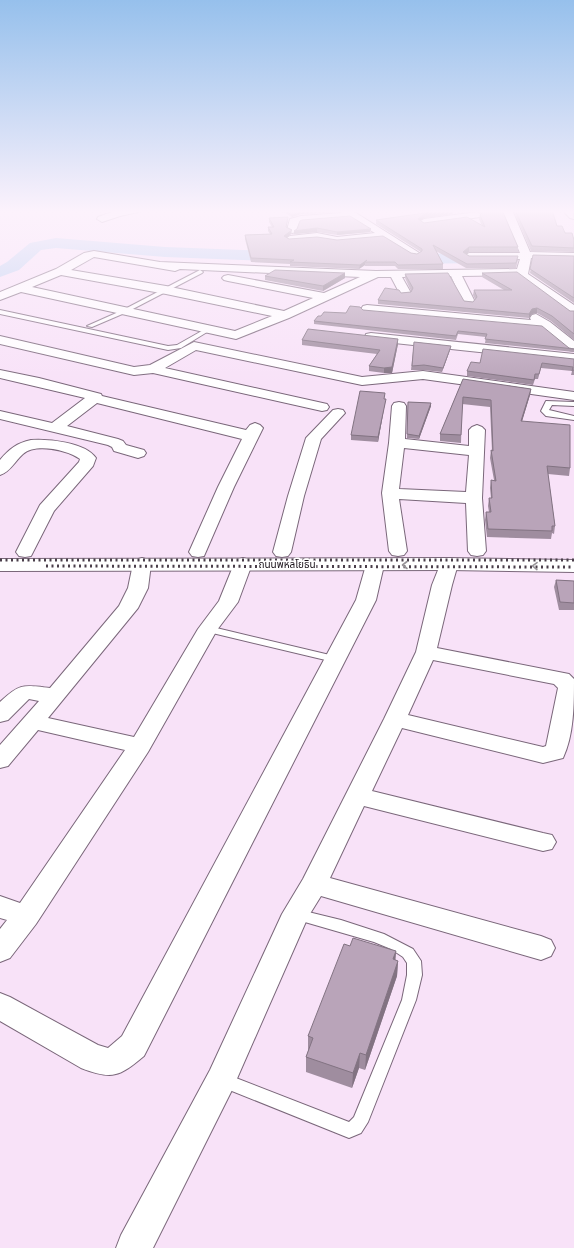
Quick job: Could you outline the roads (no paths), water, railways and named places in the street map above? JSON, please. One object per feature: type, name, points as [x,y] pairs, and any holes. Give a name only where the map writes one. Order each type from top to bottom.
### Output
[{"type":"main road","name":"ถนนพหลโยธิน","points":[[13,558],[198,552],[574,551]]},
{"type":"main road","name":"ถนนพหลโยธิน","points":[[13,558],[142,564],[449,564],[574,566]]},
{"type":"street","points":[[0,296],[65,268]]},
{"type":"street","points":[[176,268],[324,297]]},
{"type":"street","points":[[222,268],[395,274],[455,273],[480,268]]},
{"type":"street","points":[[523,268],[522,276],[574,311]]},
{"type":"street","points":[[60,271],[166,290],[285,315]]},
{"type":"street","points":[[455,273],[469,302]]},
{"type":"street","points":[[20,288],[125,310],[209,330],[238,334],[285,315],[376,274]]},
{"type":"street","points":[[395,274],[404,293]]},
{"type":"street","points":[[552,295],[574,294]]},
{"type":"street","points":[[367,308],[546,325]]},
{"type":"street","points":[[525,310],[574,347]]},
{"type":"street","points":[[360,336],[574,358]]},
{"type":"street","points":[[4,344],[127,371],[153,369],[322,407]]},
{"type":"street","points":[[153,369],[194,346],[362,381],[423,375],[574,396]]},
{"type":"street","points":[[0,374],[96,397],[55,428]]},
{"type":"street","points":[[102,400],[253,432],[226,487],[198,552]]},
{"type":"street","points":[[398,551],[390,493],[397,443],[399,406]]},
{"type":"street","points":[[282,552],[296,496],[314,438],[338,413]]},
{"type":"street","points":[[0,415],[113,442],[118,444],[120,448],[138,453]]},
{"type":"street","points":[[477,430],[474,498],[477,551]]},
{"type":"street","points":[[397,443],[477,451]]},
{"type":"street","points":[[0,470],[18,451],[28,445],[74,449],[88,458],[87,463],[46,509],[13,558]]},
{"type":"street","points":[[390,493],[474,498]]},
{"type":"street","points":[[0,760],[128,608],[138,588],[142,564]]},
{"type":"street","points":[[0,950],[26,916],[140,746],[208,629],[228,602],[243,564]]},
{"type":"street","points":[[134,1248],[221,1080],[296,914],[314,884],[395,720],[426,652],[442,585],[449,564]]},
{"type":"street","points":[[0,1006],[92,1058],[110,1062],[116,1060],[133,1046],[366,600],[375,565]]},
{"type":"street","points":[[395,720],[543,755],[555,752],[557,748],[569,686],[567,683],[556,678],[426,652]]},
{"type":"street","points":[[0,715],[26,692],[55,696]]},
{"type":"street","points":[[33,722],[140,746]]},
{"type":"street","points":[[358,796],[543,842]]},
{"type":"street","points":[[314,884],[541,948]]},
{"type":"street","points":[[0,907],[26,916]]},
{"type":"lane","points":[[90,326],[200,272]]},
{"type":"lane","points":[[0,312],[168,348],[180,347],[209,330]]},
{"type":"lane","points":[[574,404],[549,403],[544,411],[549,414],[574,418]]},
{"type":"lane","points":[[208,629],[334,659]]},
{"type":"lane","points":[[221,1080],[349,1130],[355,1128],[360,1122],[409,1000],[414,980],[414,961],[408,952],[377,936],[296,914]]},
{"type":"waterway","points":[[0,272],[8,268]]},
{"type":"railway","points":[[0,560],[574,560]]},
{"type":"railway","points":[[46,566],[574,567]]}]
